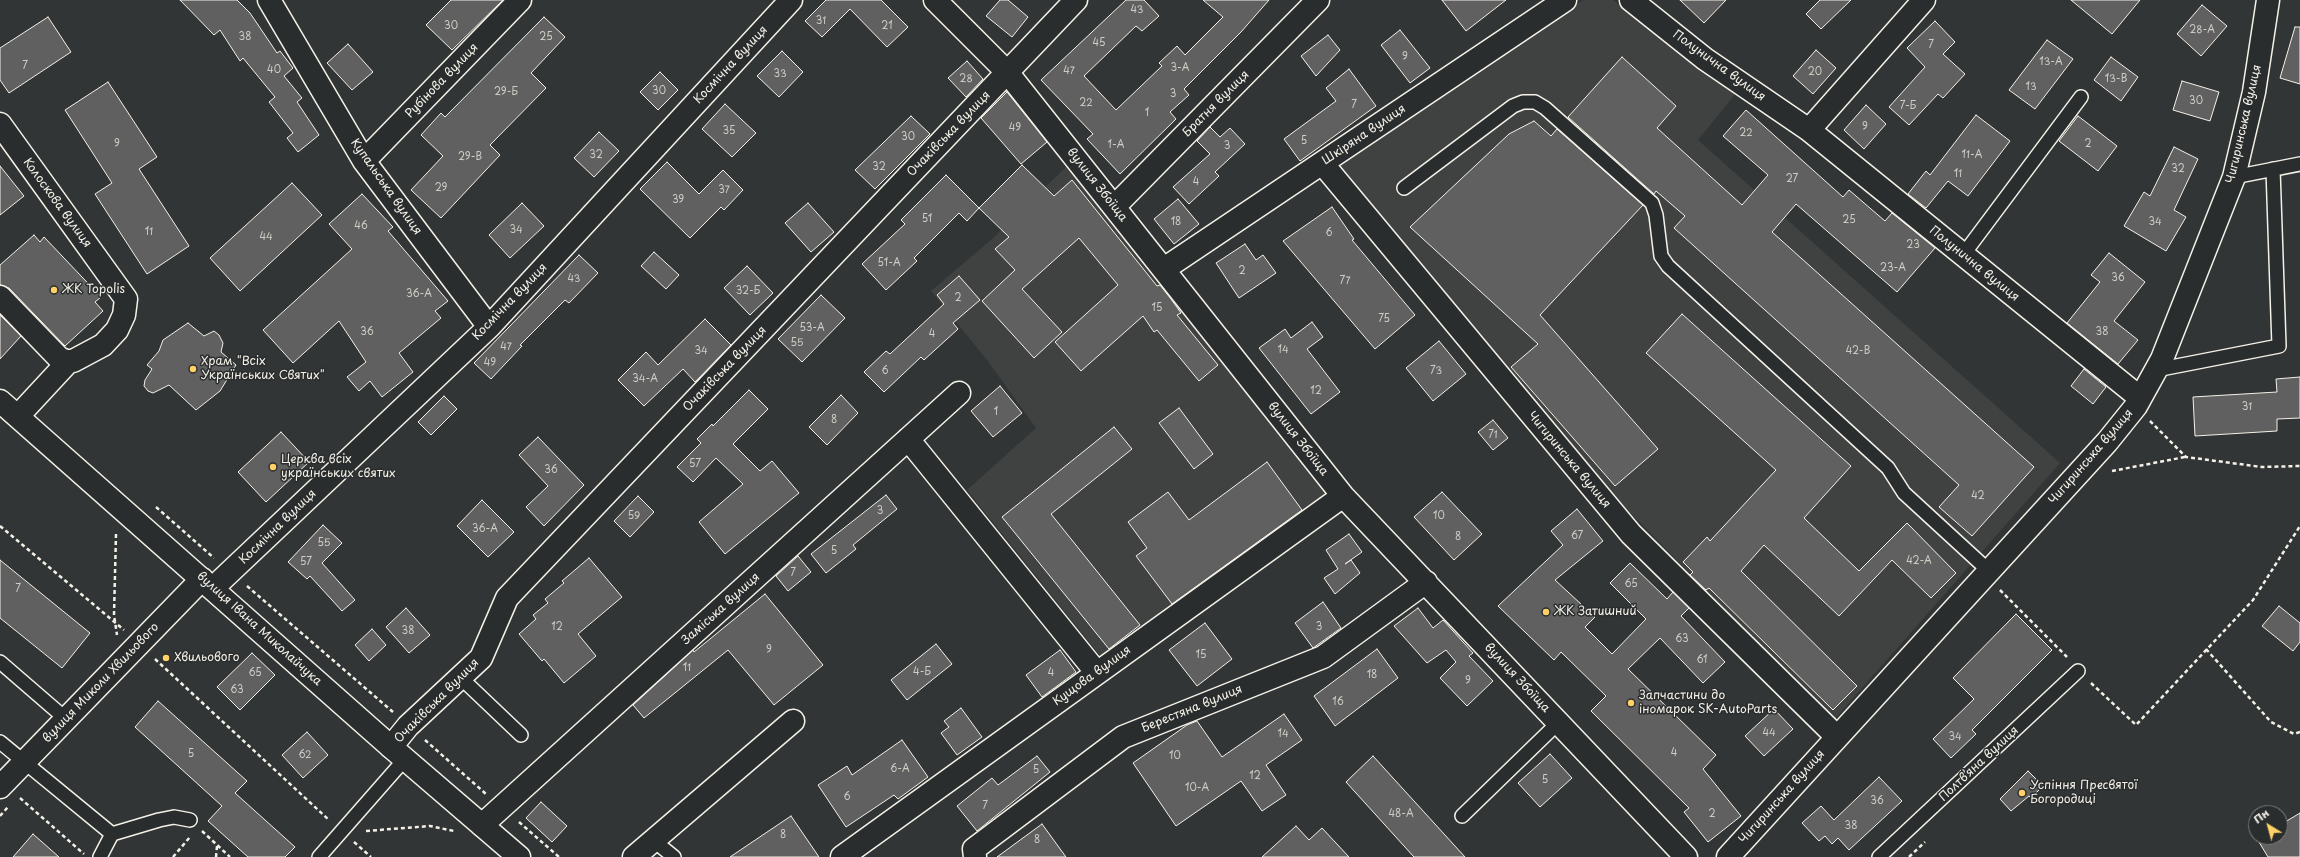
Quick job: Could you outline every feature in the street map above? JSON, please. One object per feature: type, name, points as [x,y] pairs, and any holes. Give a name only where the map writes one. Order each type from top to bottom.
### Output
[{"type":"street","name":"Купальська вулиця","points":[[269,0],[364,161],[489,327]]},
{"type":"street","name":"Рубінова вулиця","points":[[364,161],[520,0]]},
{"type":"street","name":"Космічна вулиця","points":[[208,583],[231,572],[489,327],[791,0]]},
{"type":"street","name":"вулиця Збоїща","points":[[935,0],[1007,72],[1343,496],[1686,857]]},
{"type":"street","name":"Очаківська вулиця","points":[[398,753],[408,726],[481,658],[507,598],[1076,0]]},
{"type":"street","name":"Братня вулиця","points":[[1114,207],[1318,0]]},
{"type":"street","name":"Шкіряна вулиця","points":[[1164,269],[1564,0]]},
{"type":"street","name":"Полунична вулиця","points":[[1631,0],[1705,59],[1808,130],[1963,255],[2138,401]]},
{"type":"street","points":[[1808,130],[1924,0]]},
{"type":"street","name":"Чигиринська вулиця","points":[[1728,857],[2107,442],[2138,401],[2162,359],[2234,177],[2254,92],[2268,0]]},
{"type":"street","name":"Колоскова вулиця","points":[[0,124],[126,299],[124,315],[117,330],[103,345],[87,356],[64,359]]},
{"type":"street","name":"Чигиринська вулиця","points":[[1322,163],[1631,534],[1837,737]]},
{"type":"street","points":[[0,298],[64,359],[18,416]]},
{"type":"street","name":"Заміська вулиця","points":[[482,825],[959,393]]},
{"type":"street","name":"вулиця Івана Миколайчука","points":[[0,401],[208,583],[398,753],[519,857]]},
{"type":"street","points":[[908,439],[1097,673]]},
{"type":"street","name":"Кущова вулиця","points":[[842,857],[1343,496]]},
{"type":"street","name":"Берестяна вулиця","points":[[975,857],[974,849],[1123,736],[1323,657],[1426,582]]},
{"type":"street","name":"вулиця Миколи Хвильового","points":[[9,792],[25,762],[134,648],[208,583]]},
{"type":"street","points":[[634,857],[793,721]]},
{"type":"lane","points":[[1963,255],[2081,97]]},
{"type":"lane","points":[[1404,188],[1513,106],[1523,102],[1535,102],[1545,108],[1652,203],[1656,215],[1661,256],[1668,266],[1888,468],[1904,493],[1987,573]]},
{"type":"lane","points":[[2234,177],[2300,164]]},
{"type":"lane","points":[[2156,370],[2279,346],[2274,169]]},
{"type":"lane","points":[[0,662],[66,719]]},
{"type":"lane","name":"Полтвʼяна вулиця","points":[[1879,857],[2078,671]]},
{"type":"lane","points":[[460,677],[521,735]]},
{"type":"lane","points":[[1462,816],[1559,722]]},
{"type":"lane","points":[[0,742],[112,834]]},
{"type":"lane","points":[[318,857],[341,831],[398,753]]},
{"type":"lane","points":[[100,857],[112,834],[174,817],[194,824]]},
{"type":"lane","points":[[653,840],[674,857]]},
{"type":"path","points":[[2138,401],[2186,457]]},
{"type":"path","points":[[2074,478],[2186,457],[2262,467],[2300,466]]},
{"type":"path","points":[[150,502],[559,857]]},
{"type":"path","points":[[0,526],[116,623],[134,648],[371,857]]},
{"type":"path","points":[[1987,573],[2075,665],[2078,671],[2136,725],[2253,600],[2300,526]]},
{"type":"path","points":[[116,533],[116,623],[120,642],[134,648]]},
{"type":"path","points":[[2206,649],[2270,722],[2294,734],[2300,732]]},
{"type":"path","points":[[9,792],[87,857]]},
{"type":"path","points":[[173,857],[194,824],[230,857]]},
{"type":"path","points":[[341,831],[430,826],[456,831]]},
{"type":"path","points":[[1909,857],[1925,842]]},
{"type":"path","points":[[216,857],[217,845]]},
{"type":"shaded area","points":[[1583,0],[1613,0],[1736,93],[1698,140],[2060,463],[1834,720],[1606,488],[1338,166]]},
{"type":"shaded area","points":[[1067,166],[1158,276],[1331,498],[1105,662],[967,490],[1036,428],[987,360],[931,291],[992,239]]},
{"type":"building","points":[[180,0],[237,0],[250,13],[277,53],[280,51],[293,68],[284,76],[302,98],[297,102],[319,135],[298,152],[287,138],[293,133],[269,102],[275,97],[243,58],[240,61],[220,30],[214,35]]},
{"type":"building","points":[[451,0],[503,0],[452,50],[426,25]]},
{"type":"building","points":[[826,0],[881,0],[908,27],[887,47],[850,9],[822,37],[805,21]]},
{"type":"building","points":[[1000,0],[1008,0],[1028,17],[1012,37],[986,16]]},
{"type":"building","points":[[1126,0],[1144,0],[1159,16],[1142,31],[1136,26],[1084,76],[1116,110],[1162,66],[1159,63],[1177,46],[1185,55],[1223,17],[1203,0],[1269,0],[1241,32],[1184,89],[1189,95],[1170,112],[1176,119],[1120,174],[1087,139],[1093,134],[1041,80]]},
{"type":"building","points":[[1442,0],[1506,0],[1466,31]]},
{"type":"building","points":[[1680,0],[1726,0],[1704,23]]},
{"type":"building","points":[[1820,0],[1851,0],[1821,29],[1806,14]]},
{"type":"building","points":[[2071,0],[2140,0],[2112,34]]},
{"type":"building","points":[[2202,5],[2227,26],[2201,56],[2177,34]]},
{"type":"building","points":[[48,17],[71,52],[9,93],[0,80],[0,48]]},
{"type":"building","points":[[544,17],[565,37],[531,73],[546,88],[490,145],[500,155],[441,218],[411,190],[443,156],[421,135],[441,113],[445,117]]},
{"type":"building","points":[[1935,21],[1955,42],[1943,54],[1965,74],[1943,98],[1938,94],[1909,125],[1889,107],[1925,67],[1907,48]]},
{"type":"building","points":[[2295,27],[2300,27],[2300,84],[2280,78]]},
{"type":"building","points":[[1400,30],[1430,68],[1410,83],[1381,45]]},
{"type":"building","points":[[1328,35],[1340,50],[1316,76],[1301,56]]},
{"type":"building","points":[[2047,40],[2073,59],[2035,109],[2009,90]]},
{"type":"building","points":[[348,44],[373,72],[352,90],[327,63]]},
{"type":"building","points":[[1816,50],[1836,68],[1813,94],[1793,76]]},
{"type":"building","points":[[782,51],[803,72],[779,97],[757,76]]},
{"type":"building","points":[[1622,57],[1676,106],[1657,128],[1742,205],[1768,175],[1723,136],[1746,110],[1843,197],[1849,190],[1885,221],[1892,213],[1935,248],[1897,292],[1796,204],[1772,232],[2034,467],[1972,536],[1939,507],[1959,485],[1674,228],[1685,216],[1656,191],[1654,194],[1568,117]]},
{"type":"building","points":[[2111,57],[2138,77],[2121,101],[2094,80]]},
{"type":"building","points":[[967,61],[983,79],[966,97],[948,78]]},
{"type":"building","points":[[1349,69],[1376,106],[1300,161],[1284,139],[1336,101],[1326,88]]},
{"type":"building","points":[[660,72],[678,90],[658,110],[640,92]]},
{"type":"building","points":[[2182,81],[2219,92],[2210,121],[2173,110]]},
{"type":"building","points":[[108,82],[157,157],[139,169],[189,246],[147,274],[95,194],[112,183],[65,110]]},
{"type":"building","points":[[1007,92],[1047,142],[1021,164],[981,118]]},
{"type":"building","points":[[725,104],[756,133],[732,157],[702,129]]},
{"type":"building","points":[[1866,105],[1886,124],[1864,149],[1844,130]]},
{"type":"building","points":[[1976,115],[2010,141],[1968,196],[1948,181],[1926,208],[1908,194],[1926,171],[1930,175]]},
{"type":"building","points":[[911,116],[930,134],[875,189],[855,170]]},
{"type":"building","points":[[2078,116],[2117,146],[2098,171],[2059,141]]},
{"type":"building","points":[[1534,121],[1551,136],[1557,129],[1643,205],[1540,315],[1658,449],[1615,486],[1511,367],[1538,344],[1410,227],[1509,134]]},
{"type":"building","points":[[1210,127],[1220,137],[1230,128],[1245,144],[1215,172],[1219,176],[1189,204],[1173,187],[1210,154],[1197,141]]},
{"type":"building","points":[[599,132],[619,151],[594,177],[574,158]]},
{"type":"building","points":[[2174,147],[2198,159],[2174,210],[2186,217],[2166,251],[2124,226],[2144,192],[2150,196]]},
{"type":"building","points":[[667,162],[699,194],[723,170],[743,190],[724,210],[721,207],[690,238],[640,189]]},
{"type":"building","points":[[1022,165],[1054,196],[1072,180],[1157,286],[1160,285],[1181,313],[1177,315],[1218,365],[1199,381],[1157,330],[1154,332],[1143,316],[1081,371],[1055,342],[1118,285],[1079,238],[1022,289],[1062,332],[1034,358],[982,301],[1015,270],[995,249],[1009,237],[979,208]]},
{"type":"building","points":[[0,166],[24,196],[0,215]]},
{"type":"building","points":[[946,175],[979,208],[967,221],[959,213],[914,258],[917,261],[886,290],[862,264],[905,224],[901,220]]},
{"type":"building","points":[[292,183],[322,215],[240,291],[210,258]]},
{"type":"building","points":[[362,194],[393,227],[388,231],[448,301],[435,311],[441,318],[399,353],[413,372],[382,397],[370,381],[359,391],[347,377],[366,362],[339,321],[293,363],[263,330],[352,249],[329,224]]},
{"type":"building","points":[[1178,199],[1199,224],[1174,244],[1154,219]]},
{"type":"building","points":[[522,203],[544,226],[510,258],[489,235]]},
{"type":"building","points":[[808,203],[834,232],[811,252],[785,223]]},
{"type":"building","points":[[1332,207],[1354,239],[1352,240],[1415,315],[1375,349],[1283,241]]},
{"type":"building","name":"ЖК Topolis","points":[[34,235],[40,242],[44,237],[101,297],[95,302],[103,311],[65,346],[9,288],[0,285],[0,265]]},
{"type":"building","points":[[1245,244],[1256,260],[1263,255],[1276,273],[1239,298],[1216,263]]},
{"type":"building","points":[[654,252],[679,275],[666,289],[641,266]]},
{"type":"building","points":[[2109,253],[2145,282],[2114,321],[2138,340],[2118,364],[2067,323],[2100,282],[2091,275]]},
{"type":"building","points":[[579,255],[598,273],[569,303],[565,300],[520,345],[522,346],[491,379],[474,363]]},
{"type":"building","points":[[747,266],[773,293],[750,315],[724,288]]},
{"type":"building","points":[[959,276],[980,300],[953,323],[958,329],[924,360],[921,357],[884,392],[864,372],[886,351],[890,354],[944,304],[937,295]]},
{"type":"building","points":[[821,295],[845,318],[802,362],[778,339]]},
{"type":"building","points":[[1682,314],[1851,466],[1804,518],[1859,571],[1907,523],[1956,573],[1931,598],[1892,560],[1839,616],[1764,545],[1741,571],[1857,686],[1833,710],[1709,588],[1706,590],[1690,575],[1693,572],[1683,562],[1707,537],[1710,541],[1776,470],[1646,353]]},
{"type":"building","points":[[0,315],[21,336],[0,359]]},
{"type":"building","points":[[705,319],[731,345],[695,382],[683,369],[644,406],[618,380],[646,352],[658,365]]},
{"type":"building","points":[[1312,322],[1323,337],[1307,349],[1340,392],[1311,414],[1259,348],[1285,329],[1291,338]]},
{"type":"building","name":"Храм \"Всіх Українських Святих\"","points":[[188,323],[204,336],[214,331],[219,335],[223,343],[221,352],[236,365],[220,391],[196,410],[169,385],[153,393],[148,391],[144,386],[145,380],[152,369],[147,365],[159,351],[163,340]]},
{"type":"building","points":[[1439,341],[1466,374],[1433,401],[1406,368]]},
{"type":"building","points":[[2084,369],[2106,387],[2093,404],[2071,386]]},
{"type":"building","points":[[2300,377],[2300,418],[2277,419],[2277,431],[2195,436],[2193,397],[2277,392],[2276,379]]},
{"type":"building","points":[[1000,386],[1022,413],[993,437],[971,411]]},
{"type":"building","points":[[749,390],[768,409],[733,444],[760,471],[772,461],[799,493],[725,554],[699,522],[743,484],[716,458],[693,482],[677,467],[701,443],[697,439],[712,424],[713,426]]},
{"type":"building","points":[[841,395],[858,413],[827,445],[809,427]]},
{"type":"building","points":[[444,396],[457,409],[431,435],[418,422]]},
{"type":"building","points":[[1179,408],[1213,454],[1194,469],[1159,423]]},
{"type":"building","points":[[1493,420],[1508,438],[1493,450],[1478,432]]},
{"type":"building","points":[[1114,427],[1132,449],[1051,514],[1140,625],[1109,649],[1002,517]]},
{"type":"building","name":"Церква всіх українських святих","points":[[281,432],[309,462],[266,502],[238,472]]},
{"type":"building","points":[[538,437],[584,485],[544,526],[526,507],[548,486],[519,455]]},
{"type":"building","points":[[1267,462],[1302,510],[1172,604],[1136,556],[1147,548],[1128,522],[1168,492],[1189,520]]},
{"type":"building","points":[[1442,492],[1482,534],[1454,560],[1414,517]]},
{"type":"building","points":[[886,495],[897,509],[853,545],[856,549],[826,573],[811,554]]},
{"type":"building","points":[[638,496],[654,512],[630,537],[614,521]]},
{"type":"building","points":[[482,500],[514,532],[488,557],[457,526]]},
{"type":"building","points":[[1577,509],[1603,541],[1555,580],[1595,617],[1585,627],[1612,654],[1646,619],[1610,583],[1630,563],[1667,599],[1673,592],[1689,608],[1681,616],[1725,662],[1703,683],[1660,638],[1628,669],[1716,755],[1703,769],[1741,816],[1708,842],[1684,812],[1689,808],[1591,711],[1606,696],[1561,652],[1554,660],[1498,606],[1563,545],[1551,531]]},
{"type":"building","points":[[323,525],[342,543],[322,563],[355,600],[342,611],[310,576],[307,579],[288,562]]},
{"type":"building","points":[[1349,534],[1362,552],[1345,564],[1351,560],[1360,573],[1335,594],[1324,578],[1338,569],[1326,550]]},
{"type":"building","points":[[798,556],[811,572],[788,591],[776,576]]},
{"type":"building","points":[[589,558],[622,597],[578,634],[596,656],[564,683],[544,659],[542,661],[519,634],[536,619],[533,615],[548,603],[545,599],[564,583],[562,581]]},
{"type":"building","points":[[0,560],[90,633],[62,668],[0,618]]},
{"type":"building","points":[[765,594],[823,665],[774,705],[728,650],[644,718],[633,705],[693,650],[694,652]]},
{"type":"building","points":[[1323,602],[1341,628],[1313,648],[1295,623]]},
{"type":"building","points":[[2279,606],[2300,623],[2300,642],[2293,651],[2262,626]]},
{"type":"building","points":[[406,608],[430,635],[409,653],[386,627]]},
{"type":"building","points":[[1418,608],[1433,628],[1443,620],[1473,653],[1469,656],[1493,681],[1467,706],[1440,678],[1456,662],[1446,650],[1427,663],[1394,626]]},
{"type":"building","points":[[2016,614],[2052,650],[1972,730],[1976,734],[1951,758],[1933,739],[1974,699],[1953,678]]},
{"type":"building","points":[[1205,623],[1232,659],[1197,686],[1169,650]]},
{"type":"building","points":[[372,629],[386,645],[369,661],[355,645]]},
{"type":"building","points":[[936,644],[952,664],[907,700],[891,680]]},
{"type":"building","points":[[1377,649],[1398,678],[1335,726],[1314,696]]},
{"type":"building","points":[[1060,650],[1076,672],[1042,697],[1026,675]]},
{"type":"building","points":[[252,653],[275,675],[240,710],[217,687]]},
{"type":"building","points":[[158,701],[247,781],[235,793],[295,847],[285,857],[248,857],[208,821],[222,806],[135,727]]},
{"type":"building","points":[[961,708],[982,737],[957,755],[941,733],[949,727],[944,721]]},
{"type":"building","points":[[1774,709],[1793,729],[1764,756],[1745,736]]},
{"type":"building","points":[[1284,714],[1302,740],[1266,765],[1286,795],[1262,811],[1241,781],[1176,826],[1133,763],[1187,725],[1197,721],[1222,757]]},
{"type":"building","points":[[307,732],[328,755],[303,778],[282,755]]},
{"type":"building","points":[[902,740],[928,777],[898,799],[894,795],[846,827],[818,785],[847,766],[852,775]]},
{"type":"building","points":[[1550,754],[1572,778],[1540,807],[1518,783]]},
{"type":"building","points":[[1037,756],[1050,772],[977,831],[957,806],[992,778],[998,785]]},
{"type":"building","points":[[1373,756],[1465,857],[1414,857],[1346,782]]},
{"type":"building","name":"Успіння Пресвятої Богородиці","points":[[2028,771],[2043,786],[2031,798],[2029,796],[2011,811],[2000,799]]},
{"type":"building","points":[[1879,777],[1902,801],[1849,850],[1838,838],[1832,844],[1825,836],[1819,841],[1802,823],[1821,806],[1834,820]]},
{"type":"building","points":[[541,802],[567,826],[552,842],[526,818]]},
{"type":"building","points":[[2300,813],[2300,857],[2268,857],[2261,845],[2288,845],[2288,820]]},
{"type":"building","points":[[791,816],[819,857],[730,857]]},
{"type":"building","points":[[1042,824],[1066,857],[997,857]]},
{"type":"building","points":[[1296,826],[1309,840],[1322,828],[1349,857],[1262,857]]},
{"type":"building","points":[[33,834],[59,857],[13,857]]},
{"type":"place","name":"ЖК Topolis","points":[[54,290]]},
{"type":"place","name":"Храм \"Всіх Українських Святих\"","points":[[193,369]]},
{"type":"place","name":"Церква всіх українських святих","points":[[273,467]]},
{"type":"place","name":"ЖК Затишний","points":[[1546,612]]},
{"type":"place","name":"Хвильового","points":[[166,658]]},
{"type":"place","name":"Запчастини до іномарок SK-AutoParts","points":[[1631,703]]},
{"type":"place","name":"Успіння Пресвятої Богородиці","points":[[2022,793]]}]
